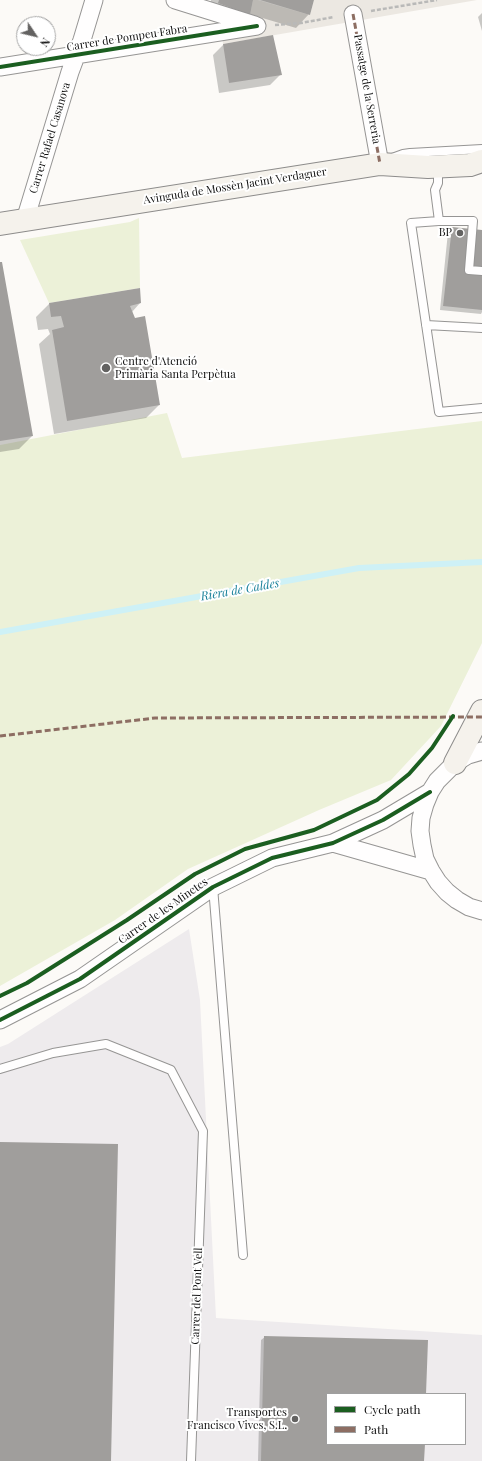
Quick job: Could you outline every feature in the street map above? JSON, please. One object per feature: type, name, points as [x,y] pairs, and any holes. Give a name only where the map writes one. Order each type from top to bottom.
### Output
[{"type":"main road","name":"Avinguda de Mossèn Jacint Verdaguer","points":[[0,224],[380,164],[428,167],[479,162]]},
{"type":"main road","points":[[455,763],[482,711]]},
{"type":"street","name":"Carrer Rafael Casanova","points":[[25,220],[70,72],[94,0]]},
{"type":"street","name":"Carrer de Pompeu Fabra","points":[[0,67],[257,26],[174,0]]},
{"type":"street","name":"Passatge de la Serreria","points":[[354,14],[380,164]]},
{"type":"street","points":[[482,751],[455,763],[446,771],[430,792],[421,818],[420,832],[423,852],[431,871],[438,882],[458,900],[469,907],[482,911]]},
{"type":"street","name":"Carrer de les Minetes","points":[[0,1020],[80,979],[213,887],[272,858],[333,843],[383,820],[430,792]]},
{"type":"street","name":"Carrer de les Minetes","points":[[333,843],[431,871]]},
{"type":"lane","points":[[380,164],[403,154],[479,162]]},
{"type":"lane","points":[[438,166],[438,183],[435,190],[439,221]]},
{"type":"lane","points":[[482,272],[470,270],[473,221],[411,223],[439,412],[482,408]]},
{"type":"lane","points":[[426,325],[482,328]]},
{"type":"lane","points":[[213,887],[243,1254]]},
{"type":"lane","name":"Carrer del Pont Vell","points":[[0,1070],[53,1053],[106,1044],[171,1070],[203,1130],[190,1461]]},
{"type":"shaded area","points":[[253,0],[258,0],[310,15],[314,0],[477,0],[223,44],[218,3],[250,15]]},
{"type":"shaded area","points":[[189,929],[200,1000],[216,1318],[482,1335],[482,1461],[0,1461],[0,1047],[8,1044]]},
{"type":"green space","points":[[139,218],[140,288],[49,303],[20,240],[130,222]]},
{"type":"green space","points":[[167,413],[182,458],[482,421],[482,643],[441,726],[391,780],[319,810],[188,869],[115,920],[0,986],[0,445]]},
{"type":"building","points":[[219,0],[253,0],[250,15],[218,3]]},
{"type":"building","points":[[260,0],[314,0],[310,15]]},
{"type":"building","points":[[273,35],[282,75],[229,83],[223,44]]},
{"type":"building","points":[[452,227],[482,230],[482,310],[443,306]]},
{"type":"building","points":[[0,262],[2,262],[33,436],[0,441]]},
{"type":"building","name":"Centre d'Atenció Primària Santa Perpètua","points":[[140,288],[141,303],[130,306],[135,318],[145,316],[160,405],[67,421],[52,330],[64,327],[61,316],[51,317],[49,303]]},
{"type":"building","points":[[0,1142],[118,1144],[111,1461],[0,1461]]},
{"type":"building","name":"Transportes Francisco Vives, S.L.","points":[[264,1336],[428,1340],[426,1393],[326,1393],[326,1445],[425,1445],[424,1461],[261,1461]]},
{"type":"waterway","name":"Riera de Caldes","points":[[0,632],[359,568],[482,562]]},
{"type":"marked path","points":[[353,14],[380,164]]},
{"type":"marked path","points":[[0,736],[155,718],[482,717]]},
{"type":"cycle path","points":[[0,67],[257,26]]},
{"type":"cycle path","points":[[0,996],[27,983],[127,920],[195,874],[245,849],[314,830],[377,800],[409,774],[432,748],[453,716]]},
{"type":"cycle path","points":[[0,1020],[80,979],[213,887],[272,858],[333,843],[383,820],[430,792]]},
{"type":"place","name":"BP","points":[[460,233]]},
{"type":"place","name":"Centre d'Atenció Primària Santa Perpètua","points":[[106,368]]},
{"type":"place","name":"Transportes Francisco Vives, S.L.","points":[[295,1419]]}]
